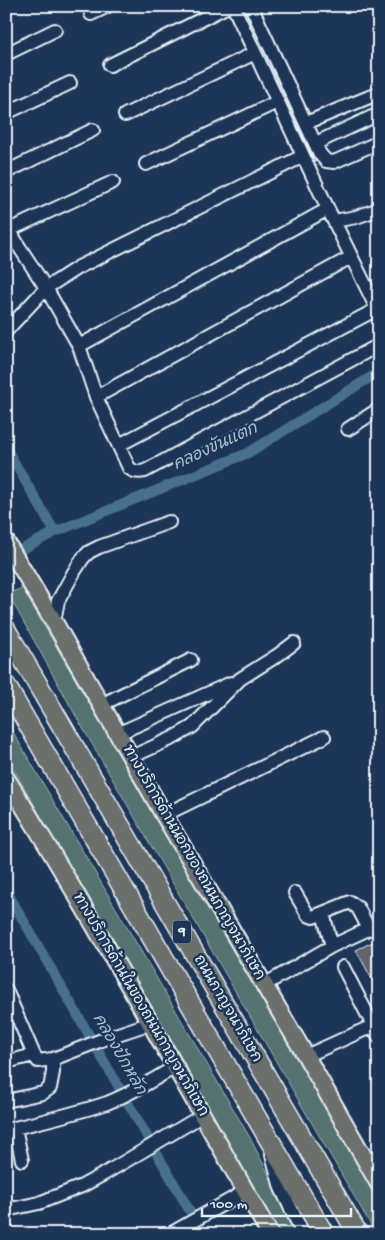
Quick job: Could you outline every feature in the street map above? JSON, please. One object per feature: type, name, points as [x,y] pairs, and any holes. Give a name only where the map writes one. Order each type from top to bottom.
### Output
[{"type":"highway","name":"ถนนกาญจนาภิเษก","points":[[6,630],[358,1234]]},
{"type":"highway","name":"ถนนกาญจนาภิเษก","points":[[6,686],[324,1234]]},
{"type":"main road","name":"ทางบริการด้านนอกของถนนกาญจนาภิเษก","points":[[6,542],[306,1056],[373,1160],[379,1184]]},
{"type":"main road","name":"ทางบริการด้านในของถนนกาญจนาภิเษก","points":[[6,778],[44,839],[270,1234]]},
{"type":"street","points":[[91,14],[108,6]]},
{"type":"street","points":[[110,65],[228,6]]},
{"type":"street","points":[[119,445],[378,311],[233,6]]},
{"type":"street","points":[[251,6],[326,161],[334,162],[379,142]]},
{"type":"street","points":[[6,54],[55,30]]},
{"type":"street","points":[[125,115],[255,53]]},
{"type":"street","points":[[6,113],[70,83]]},
{"type":"street","points":[[306,123],[379,93]]},
{"type":"street","points":[[146,164],[278,102]]},
{"type":"street","points":[[316,143],[372,117],[379,116]]},
{"type":"street","points":[[6,172],[93,130]]},
{"type":"street","points":[[6,331],[46,288],[86,264],[303,156]]},
{"type":"street","points":[[113,182],[8,226],[79,346],[96,397],[129,468],[134,472],[145,471],[379,345]]},
{"type":"street","points":[[79,346],[331,215],[356,217],[379,209]]},
{"type":"street","points":[[96,397],[351,257]]},
{"type":"street","points":[[348,429],[379,409]]},
{"type":"street","points":[[54,622],[58,601],[74,572],[89,552],[169,522]]},
{"type":"street","points":[[117,734],[240,679],[294,643]]},
{"type":"street","points":[[101,705],[191,660]]},
{"type":"street","points":[[131,757],[192,727],[240,679]]},
{"type":"street","points":[[164,815],[324,736]]},
{"type":"street","points":[[264,985],[332,946],[374,926],[350,902],[323,914],[313,917],[308,915],[295,893]]},
{"type":"street","points":[[323,914],[332,946]]},
{"type":"street","points":[[306,1056],[377,1029],[343,967]]},
{"type":"street","points":[[6,990],[34,1054],[40,1062],[151,1024]]},
{"type":"street","points":[[6,1062],[34,1054]]},
{"type":"street","points":[[6,1101],[43,1093],[50,1088],[53,1058]]},
{"type":"street","points":[[22,1160],[10,1129],[108,1103],[175,1067]]},
{"type":"street","points":[[6,1210],[39,1203],[104,1174],[203,1115]]},
{"type":"street","points":[[265,1131],[281,1188],[303,1234]]},
{"type":"street","points":[[170,1234],[246,1191]]},
{"type":"green space","points":[[22,588],[379,1200],[379,1234],[376,1234],[77,718],[8,594]]},
{"type":"green space","points":[[6,720],[249,1136],[286,1208],[297,1234],[281,1234],[6,756]]},
{"type":"building","points":[[379,939],[379,992],[356,950]]},
{"type":"waterway","name":"คลองขันแตก","points":[[9,556],[55,532],[248,453],[379,372]]},
{"type":"waterway","name":"คลองปักหลัก","points":[[6,448],[55,532]]},
{"type":"waterway","name":"คลองปักหลัก","points":[[6,890],[203,1234]]}]
